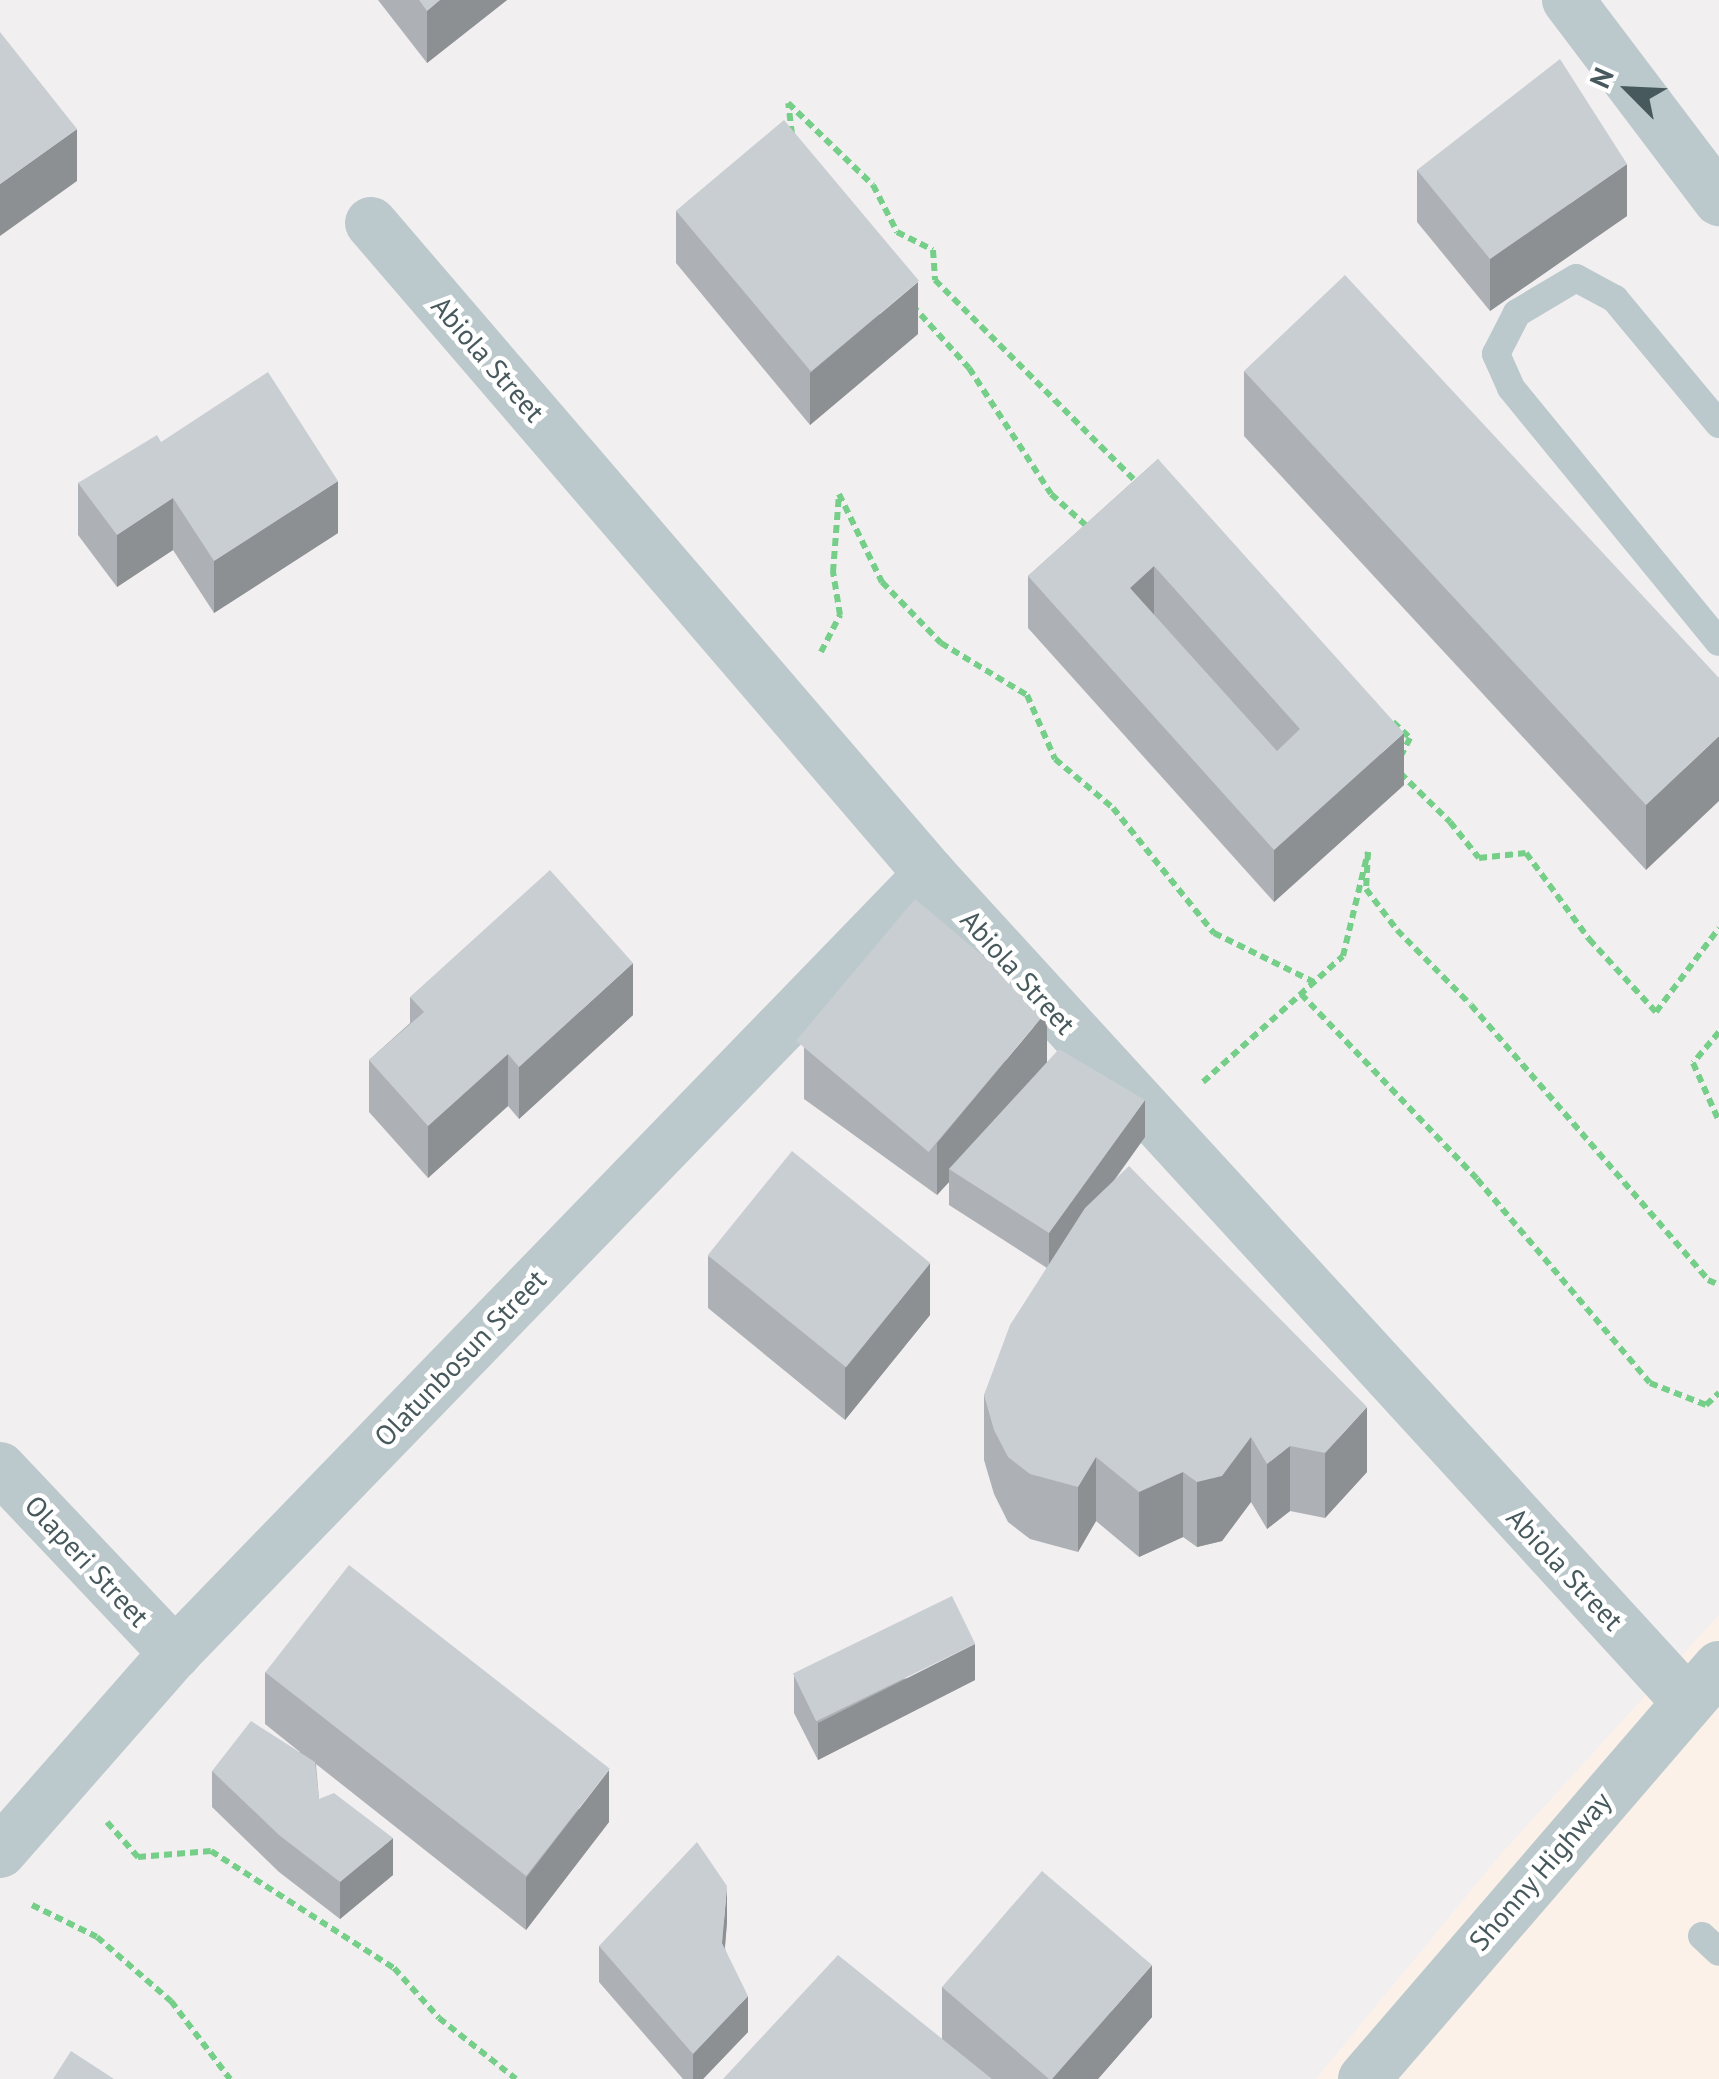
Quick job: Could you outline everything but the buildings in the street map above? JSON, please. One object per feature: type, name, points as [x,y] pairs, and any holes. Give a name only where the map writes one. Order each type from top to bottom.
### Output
[{"type":"street","points":[[1568,0],[1719,200]]},
{"type":"street","name":"Abiola Street","points":[[371,224],[930,874],[1703,1684]]},
{"type":"street","name":"Olatunbosun Street","points":[[8,1874],[66,1777],[175,1653],[930,874]]},
{"type":"street","name":"Olaperi Street","points":[[0,1468],[175,1653]]},
{"type":"street","name":"Shonny Highway","points":[[1364,2079],[1703,1684]]},
{"type":"lane","points":[[1719,424],[1615,299],[1576,278],[1517,313],[1496,354],[1511,388],[1719,642]]},
{"type":"path","points":[[792,138],[788,103],[872,185],[897,232],[933,250],[935,280],[1150,496]]},
{"type":"path","points":[[910,302],[969,368],[1051,494],[1104,541]]},
{"type":"path","points":[[818,657],[840,615],[833,572],[839,494],[882,582],[941,643],[1026,694],[1054,758],[1112,808],[1214,933],[1314,982]]},
{"type":"path","points":[[1381,711],[1410,738],[1394,768],[1450,822],[1478,858],[1526,853],[1589,939],[1656,1012],[1719,928]]},
{"type":"path","points":[[1212,1096],[1203,1082],[1343,956],[1368,852],[1366,889],[1397,930],[1470,1005],[1708,1280],[1719,1285]]},
{"type":"path","points":[[1301,994],[1477,1179],[1650,1382],[1706,1405],[1719,1393]]},
{"type":"path","points":[[1719,1032],[1693,1062],[1719,1120]]},
{"type":"path","points":[[66,1777],[138,1857],[210,1851],[394,1968],[439,2018],[516,2079]]},
{"type":"path","points":[[8,1874],[98,1937],[171,2000],[230,2079]]},
{"type":"shaded area","points":[[1719,1615],[1719,2079],[1316,2079],[1502,1853]]}]
